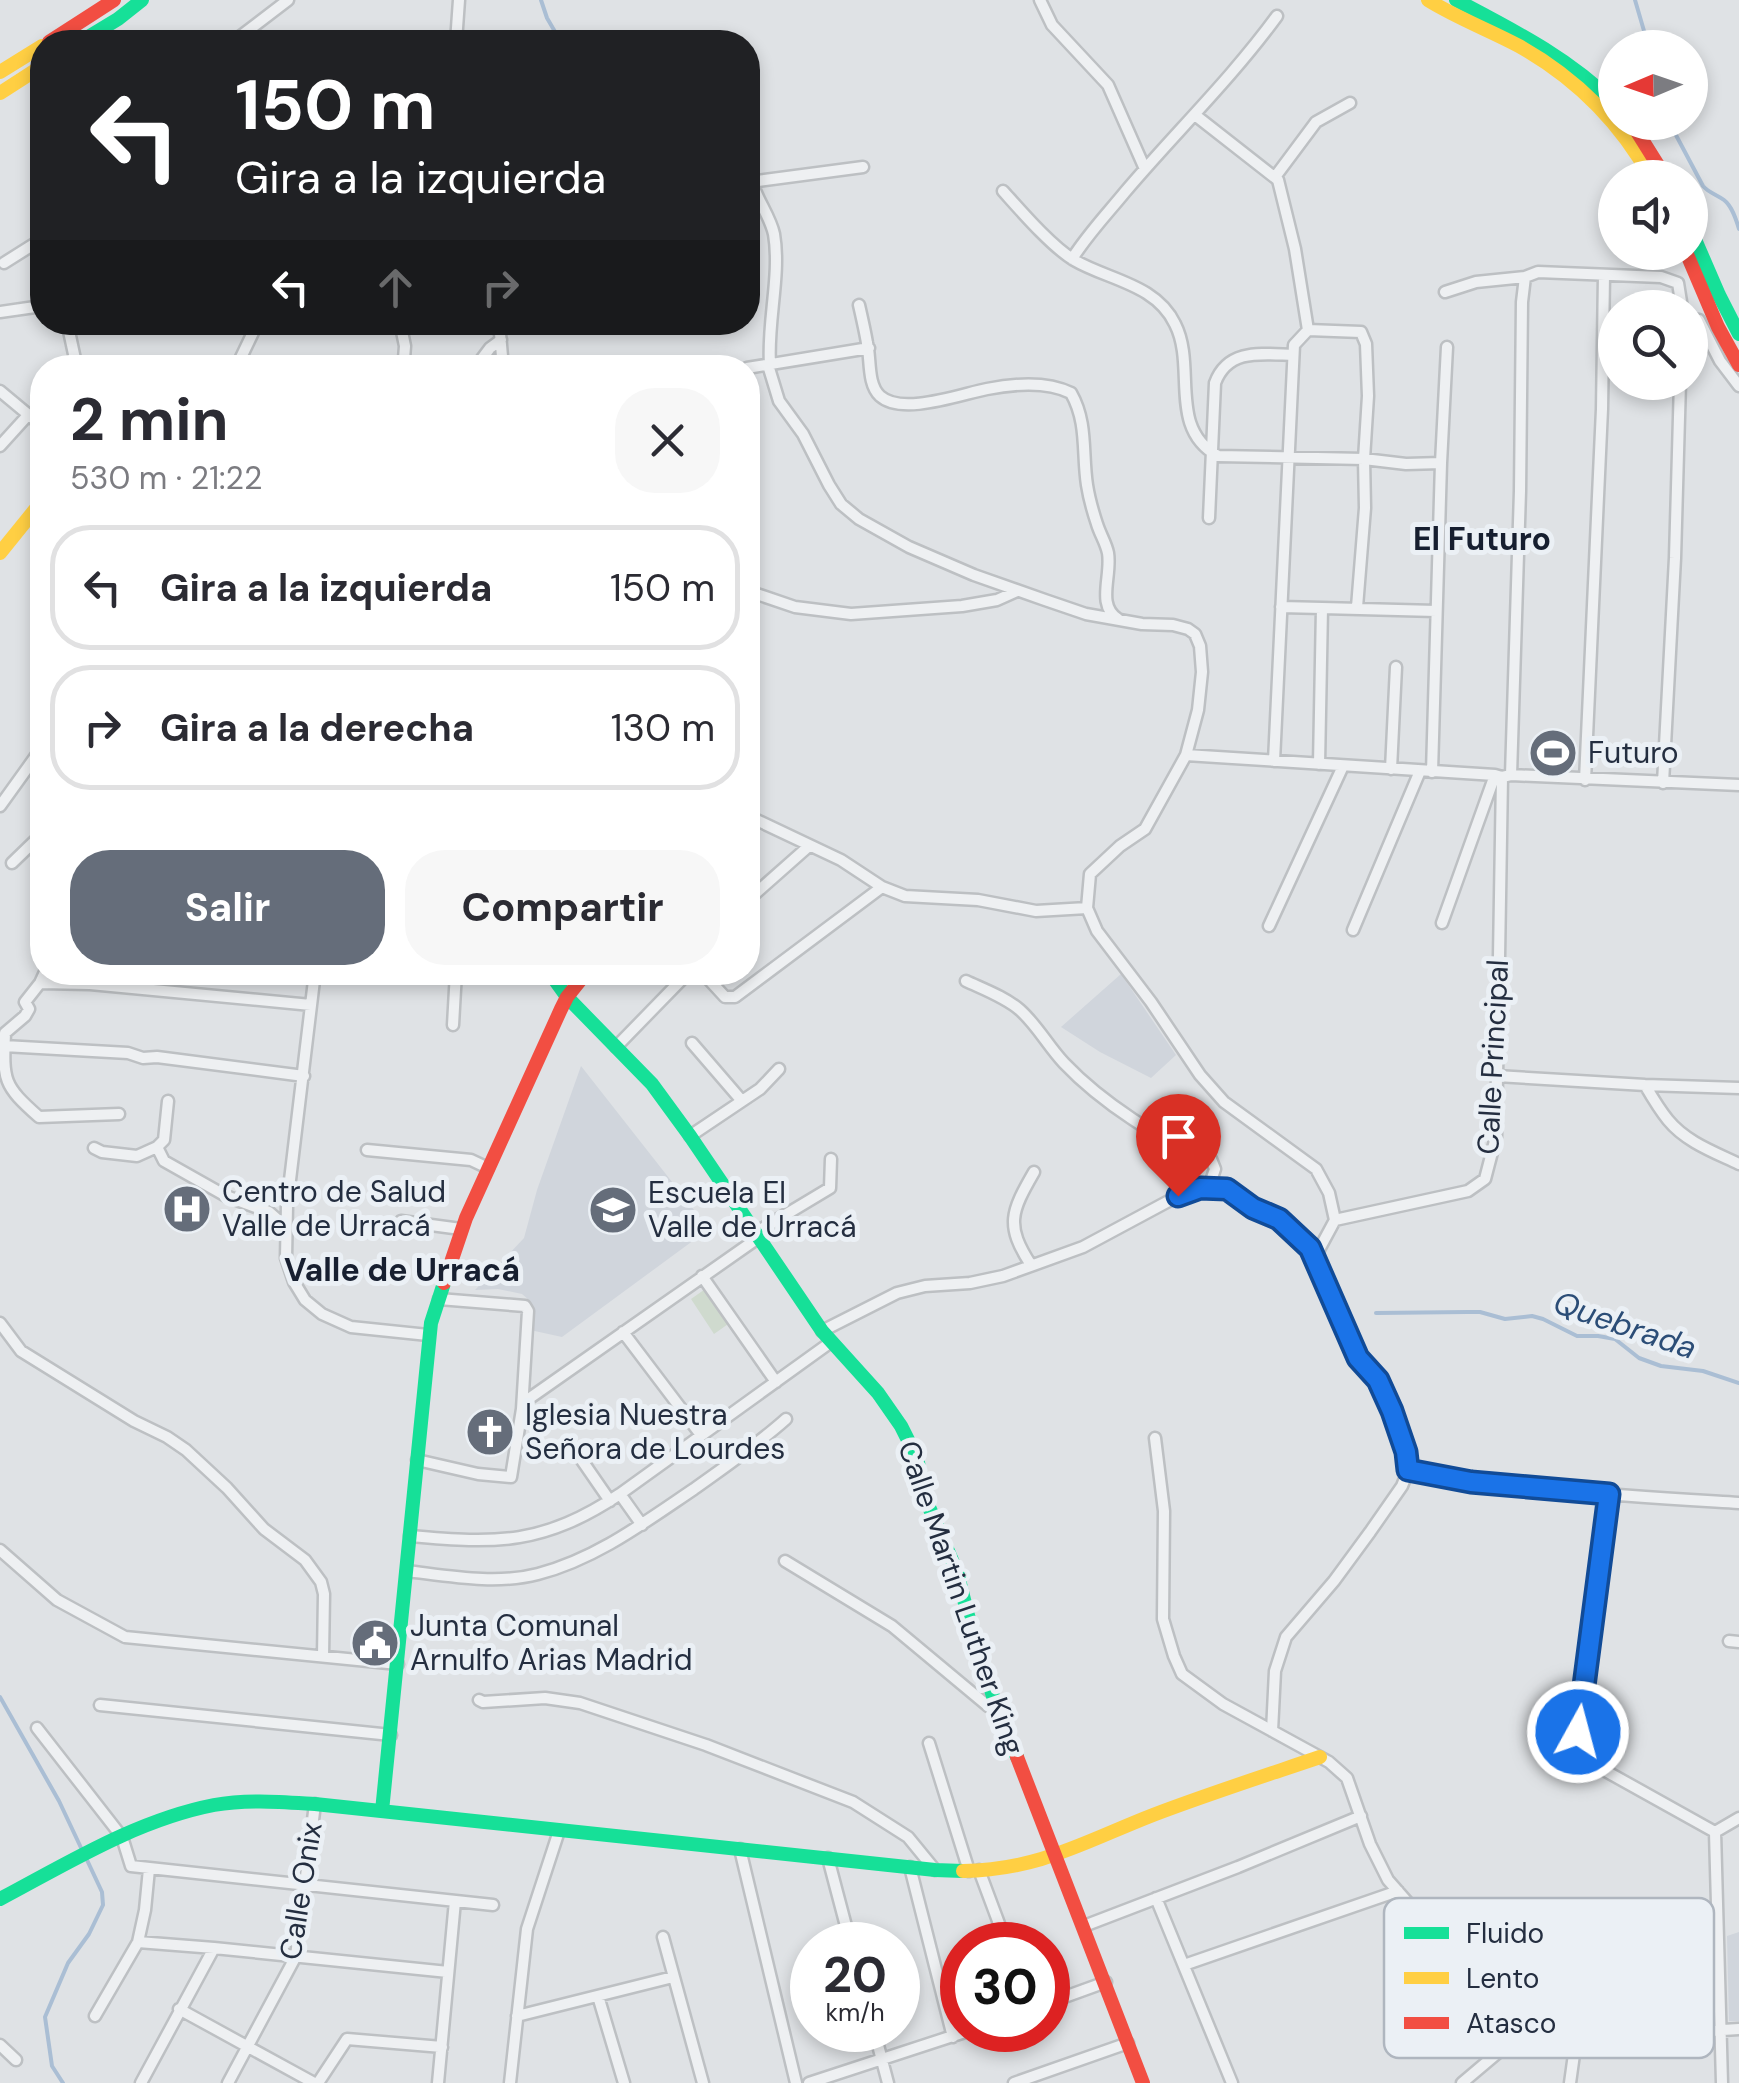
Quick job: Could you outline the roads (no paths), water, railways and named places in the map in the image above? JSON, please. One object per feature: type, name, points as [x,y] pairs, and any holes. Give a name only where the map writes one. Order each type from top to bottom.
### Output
[{"type":"street","points":[[68,30],[114,0]]},
{"type":"street","points":[[100,30],[142,0]]},
{"type":"street","points":[[249,30],[288,0]]},
{"type":"street","points":[[457,30],[459,0]]},
{"type":"street","points":[[1040,0],[1052,24],[1108,85],[1144,169]]},
{"type":"street","points":[[1428,0],[1532,54],[1565,78],[1626,137],[1639,160]]},
{"type":"street","points":[[1456,0],[1538,42],[1598,89]]},
{"type":"street","points":[[1072,259],[1144,169],[1227,81],[1277,16]]},
{"type":"street","points":[[0,72],[30,54]]},
{"type":"street","points":[[0,93],[30,74]]},
{"type":"street","points":[[1274,177],[1316,122],[1350,103]]},
{"type":"street","points":[[1195,115],[1278,180],[1288,214],[1308,330]]},
{"type":"street","points":[[760,181],[864,168]]},
{"type":"street","points":[[1002,191],[1072,259],[1128,282],[1166,308],[1177,327],[1183,350],[1186,417],[1218,456],[1441,463]]},
{"type":"street","points":[[760,203],[774,237],[769,365],[780,401],[841,504],[909,547],[974,575],[1086,614],[1181,627],[1195,634],[1202,672],[1198,710],[1186,755],[1145,829],[1090,874],[1087,908],[1098,931],[1200,1075],[1224,1102],[1316,1169],[1329,1193],[1335,1220],[1314,1259]]},
{"type":"street","points":[[4,263],[30,247]]},
{"type":"street","points":[[1694,270],[1739,365]]},
{"type":"street","points":[[1708,270],[1739,334]]},
{"type":"street","points":[[1445,292],[1476,282],[1525,278],[1538,272],[1670,279],[1678,282],[1679,290]]},
{"type":"street","points":[[1584,780],[1602,408],[1604,274]]},
{"type":"street","name":"Calle Principal","points":[[1335,1220],[1468,1191],[1485,1179],[1496,1138],[1503,776],[1520,491],[1525,278]]},
{"type":"street","points":[[858,305],[872,381],[880,396],[895,403],[940,401],[989,388],[1015,386],[1052,386],[1071,393],[1080,408],[1085,434],[1092,506],[1110,559],[1106,606],[1119,619]]},
{"type":"street","points":[[0,312],[30,308]]},
{"type":"street","points":[[1274,761],[1293,355],[1294,345],[1308,330],[1361,332],[1364,338],[1368,396],[1358,607]]},
{"type":"street","points":[[500,335],[502,355]]},
{"type":"street","points":[[1708,337],[1739,386]]},
{"type":"street","points":[[485,355],[501,340]]},
{"type":"street","points":[[1353,930],[1426,771],[1447,347]]},
{"type":"street","points":[[760,366],[868,348]]},
{"type":"street","points":[[1209,518],[1214,383],[1219,370],[1240,357],[1293,355]]},
{"type":"street","points":[[0,390],[29,414],[0,446]]},
{"type":"street","points":[[1664,782],[1680,400]]},
{"type":"street","points":[[3,544],[30,514]]},
{"type":"street","points":[[760,596],[795,608],[851,614],[962,606],[997,600],[1018,590]]},
{"type":"street","points":[[1281,608],[1436,611]]},
{"type":"street","points":[[1319,764],[1322,608]]},
{"type":"street","points":[[1391,769],[1396,668]]},
{"type":"street","points":[[1186,755],[1503,776],[1739,785]]},
{"type":"street","points":[[0,806],[30,764]]},
{"type":"street","points":[[1269,926],[1343,766]]},
{"type":"street","points":[[1442,923],[1503,776]]},
{"type":"street","points":[[760,822],[841,860],[882,888],[905,896],[978,900],[1036,910],[1087,908]]},
{"type":"street","points":[[12,863],[30,846]]},
{"type":"street","points":[[760,889],[809,846]]},
{"type":"street","points":[[760,979],[882,888]]},
{"type":"street","points":[[966,981],[1018,1008],[1064,1063],[1132,1119],[1212,1159],[1215,1169],[1209,1187]]},
{"type":"street","points":[[37,985],[26,1002],[25,1016],[5,1033],[3,1071],[14,1096],[39,1118],[119,1114]]},
{"type":"street","points":[[101,985],[312,1005]]},
{"type":"street","points":[[314,985],[287,1205],[286,1258],[305,1300],[322,1314],[351,1327],[428,1335]]},
{"type":"street","points":[[453,1024],[455,985]]},
{"type":"street","name":"Calle Martin Luther King","points":[[558,985],[652,1084],[826,1336],[878,1393],[900,1426],[917,1458],[926,1500],[958,1572],[974,1639],[997,1708],[1143,2083]]},
{"type":"street","points":[[382,1811],[428,1335],[461,1229],[567,997],[577,985]]},
{"type":"street","points":[[616,1048],[677,985]]},
{"type":"street","points":[[714,985],[725,997],[735,998],[752,985]]},
{"type":"street","points":[[692,1042],[742,1101]]},
{"type":"street","points":[[4,1046],[128,1053],[143,1058],[304,1076]]},
{"type":"street","points":[[690,1136],[760,1089],[779,1069]]},
{"type":"street","points":[[1497,1076],[1739,1088]]},
{"type":"street","points":[[1645,1085],[1669,1121],[1684,1135],[1739,1164]]},
{"type":"street","points":[[94,1148],[137,1156],[157,1147],[164,1140],[168,1100]]},
{"type":"street","points":[[157,1147],[164,1162],[226,1196],[269,1212],[286,1227]]},
{"type":"street","points":[[367,1150],[471,1160],[488,1168]]},
{"type":"street","points":[[522,1409],[528,1400],[756,1236],[830,1188],[831,1159]]},
{"type":"street","points":[[1031,1266],[1013,1228],[1014,1213],[1034,1172]]},
{"type":"street","points":[[410,1536],[462,1540],[516,1538],[546,1532],[615,1498],[776,1382],[826,1336],[897,1292],[1002,1276],[1082,1246],[1178,1196],[1200,1188],[1227,1189],[1253,1208],[1279,1219],[1310,1248],[1358,1358],[1378,1380],[1392,1411],[1408,1470],[1402,1486],[1334,1582],[1286,1637],[1275,1672],[1272,1731]]},
{"type":"street","points":[[401,1221],[461,1229]]},
{"type":"street","points":[[702,1276],[776,1382]]},
{"type":"street","points":[[417,1460],[511,1477],[522,1409],[526,1306],[438,1299]]},
{"type":"street","points":[[0,1323],[21,1351],[176,1443],[264,1529],[305,1560],[324,1594],[322,1656]]},
{"type":"street","points":[[623,1332],[702,1436]]},
{"type":"street","points":[[407,1572],[471,1579],[508,1578],[536,1575],[583,1558],[642,1524],[760,1442],[786,1418]]},
{"type":"street","points":[[1155,1438],[1164,1512],[1163,1619],[1182,1674],[1222,1704],[1320,1758],[1347,1778],[1370,1844],[1388,1880],[1403,1898]]},
{"type":"street","points":[[572,1446],[642,1524]]},
{"type":"street","points":[[1408,1470],[1471,1482],[1739,1503]]},
{"type":"street","points":[[1609,1494],[1579,1742],[1593,1764],[1714,1832]]},
{"type":"street","points":[[0,1550],[58,1600],[124,1637],[398,1664]]},
{"type":"street","points":[[786,1560],[892,1626],[988,1706],[997,1708]]},
{"type":"street","points":[[479,1700],[553,1698],[580,1703],[706,1745],[865,1809],[908,1837],[935,1870]]},
{"type":"street","points":[[100,1705],[391,1735]]},
{"type":"street","points":[[37,1728],[122,1837],[131,1866],[493,1905]]},
{"type":"street","points":[[929,1743],[997,1922]]},
{"type":"street","points":[[0,1899],[122,1837],[184,1813],[255,1801],[316,1804],[935,1870],[1018,1866],[1057,1856],[1152,1815],[1320,1758]]},
{"type":"street","name":"Calle Onix","points":[[228,2083],[296,1956],[316,1804]]},
{"type":"street","points":[[1084,1926],[1361,1816]]},
{"type":"street","points":[[1714,1832],[1739,1818]]},
{"type":"street","points":[[510,2083],[527,1929],[559,1831]]},
{"type":"street","points":[[1714,1832],[1722,2083]]},
{"type":"street","points":[[740,1849],[796,2083]]},
{"type":"street","points":[[828,1858],[845,1922]]},
{"type":"street","points":[[910,1867],[940,1985]]},
{"type":"street","points":[[95,2016],[138,1942],[150,1869]]},
{"type":"street","points":[[1184,1965],[1398,1892]]},
{"type":"street","points":[[1156,1898],[1232,2083]]},
{"type":"street","points":[[438,2083],[455,1900]]},
{"type":"street","points":[[663,1937],[703,2083]]},
{"type":"street","points":[[138,1942],[448,1972]]},
{"type":"street","points":[[141,2083],[214,1948]]},
{"type":"street","points":[[517,2016],[674,1976]]},
{"type":"street","points":[[1070,1995],[1106,1982]]},
{"type":"street","points":[[598,1996],[624,2083]]},
{"type":"street","points":[[179,2009],[316,2083],[347,2039],[442,2046]]},
{"type":"street","points":[[1714,2031],[1739,2029]]},
{"type":"street","points":[[810,2083],[940,2040]]},
{"type":"street","points":[[1014,2083],[1128,2043]]},
{"type":"street","points":[[0,2046],[16,2060]]},
{"type":"street","points":[[880,2052],[888,2083]]},
{"type":"street","points":[[1462,2083],[1492,2058]]},
{"type":"street","points":[[1570,2083],[1573,2058]]},
{"type":"waterway","points":[[541,0],[554,30]]},
{"type":"waterway","points":[[1635,0],[1644,30]]},
{"type":"waterway","points":[[1679,140],[1703,186],[1727,203],[1739,229]]},
{"type":"waterway","name":"Quebrada","points":[[1376,1313],[1480,1312],[1505,1319],[1532,1316],[1577,1336],[1615,1339],[1639,1358],[1661,1366],[1703,1371],[1739,1383]]},
{"type":"waterway","points":[[0,1697],[83,1852]]},
{"type":"waterway","points":[[63,2083],[52,2066],[45,2017],[68,1963],[103,1905],[102,1892],[87,1860]]},
{"type":"place","name":"Futuro","points":[[1553,753]]},
{"type":"place","name":"Centro de Salud Valle de Urracá","points":[[187,1209]]},
{"type":"place","name":"Escuela El Valle de Urracá","points":[[613,1210]]},
{"type":"place","name":"Iglesia Nuestra Señora de Lourdes","points":[[490,1432]]},
{"type":"place","name":"Junta Comunal Arnulfo Arias Madrid","points":[[375,1643]]},
{"type":"district","name":"El Futuro","points":[[1482,539]]},
{"type":"district","name":"Valle de Urracá","points":[[402,1270]]}]
